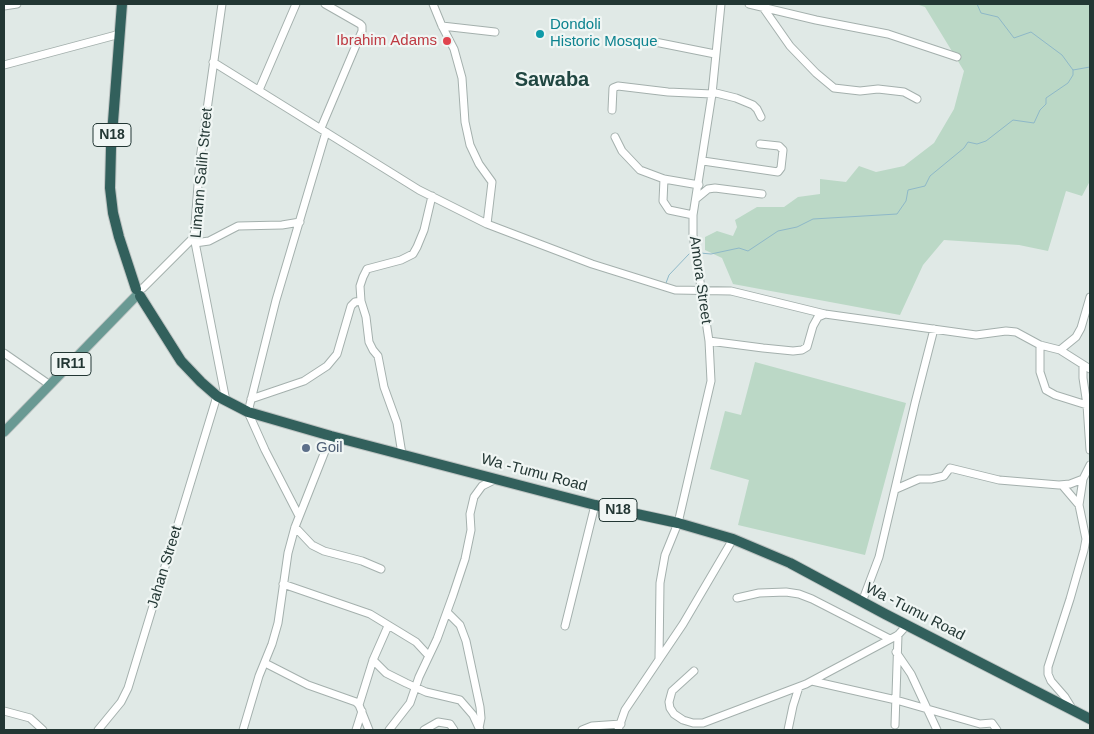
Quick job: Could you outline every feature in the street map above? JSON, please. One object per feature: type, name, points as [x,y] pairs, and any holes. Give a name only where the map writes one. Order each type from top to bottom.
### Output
[{"type":"highway","name":"N18","points":[[122,4],[111,148],[110,188],[113,212],[128,264],[140,292]]},
{"type":"highway","name":"Wa -Tumu Road","points":[[140,292],[153,317],[181,361],[201,382],[222,398],[248,412],[331,436],[595,505],[678,523],[733,539],[790,563],[1090,719]]},
{"type":"main road","name":"IR11","points":[[4,432],[140,292]]},
{"type":"street","points":[[4,6],[17,4]]},
{"type":"street","name":"Limann Salih Street","points":[[222,4],[200,159],[194,240],[222,398]]},
{"type":"street","points":[[259,90],[296,4]]},
{"type":"street","points":[[299,516],[248,412],[276,300],[300,222],[323,130],[362,32],[360,24],[325,4]]},
{"type":"street","points":[[433,4],[454,49],[462,78],[465,122],[470,145],[479,164],[492,182],[486,224]]},
{"type":"street","name":"Amora Street","points":[[659,659],[660,582],[665,555],[678,523],[712,381],[709,341],[693,235],[694,215],[712,93],[721,4]]},
{"type":"street","points":[[749,4],[816,20],[888,34],[957,57]]},
{"type":"street","points":[[762,6],[790,46],[816,73],[834,88],[860,91],[878,89],[904,92],[917,99]]},
{"type":"street","points":[[442,26],[495,32]]},
{"type":"street","points":[[4,65],[120,34]]},
{"type":"street","points":[[650,40],[715,54]]},
{"type":"street","points":[[214,62],[419,190],[486,224],[592,264],[675,290],[731,291],[825,314],[976,335],[1006,331],[1016,332],[1040,345],[1060,350],[1087,367],[1083,378],[1089,406],[1090,450]]},
{"type":"street","points":[[612,110],[613,88],[618,86],[668,92],[712,93],[753,105],[757,109],[760,118]]},
{"type":"street","points":[[615,137],[622,151],[640,170],[664,179],[699,185]]},
{"type":"street","points":[[703,162],[778,172],[781,168],[783,150],[779,146],[760,144]]},
{"type":"street","points":[[664,179],[663,201],[669,210],[694,215]]},
{"type":"street","points":[[697,198],[708,190],[715,188],[762,194]]},
{"type":"street","points":[[402,454],[397,424],[384,387],[378,356],[369,342],[360,286],[362,277],[368,269],[401,260],[413,254],[417,247],[432,196]]},
{"type":"street","points":[[140,292],[194,240],[209,240],[238,226],[282,225],[300,222]]},
{"type":"street","points":[[1060,350],[1076,338],[1081,328],[1090,297]]},
{"type":"street","points":[[251,399],[304,381],[327,366],[337,354],[351,306],[355,302],[361,301]]},
{"type":"street","points":[[709,341],[793,351],[802,350],[807,347],[813,326],[818,317],[825,314]]},
{"type":"street","points":[[862,602],[879,556],[934,329]]},
{"type":"street","points":[[1040,345],[1040,372],[1046,390],[1055,395],[1089,406]]},
{"type":"street","points":[[4,354],[50,385]]},
{"type":"street","name":"Jahan Street","points":[[98,730],[122,702],[128,688],[222,398]]},
{"type":"street","points":[[243,730],[259,676],[278,623],[288,552],[295,527],[331,436]]},
{"type":"street","points":[[1073,710],[1051,681],[1048,667],[1085,544],[1080,505],[1083,479],[1090,466]]},
{"type":"street","points":[[896,489],[919,479],[944,476],[950,468],[999,480],[1062,485],[1083,479]]},
{"type":"street","points":[[389,730],[410,703],[447,612],[465,559],[471,530],[470,514],[474,498],[482,486],[496,478]]},
{"type":"street","points":[[1062,485],[1080,505]]},
{"type":"street","points":[[565,626],[595,505]]},
{"type":"street","points":[[295,527],[312,545],[324,551],[362,561],[381,570]]},
{"type":"street","points":[[582,730],[592,726],[619,727],[625,710],[692,608],[733,539]]},
{"type":"street","points":[[284,584],[370,614],[416,642],[428,655]]},
{"type":"street","points":[[737,598],[759,593],[786,592],[799,594],[890,639]]},
{"type":"street","points":[[447,612],[460,625],[466,641],[480,707],[479,729]]},
{"type":"street","points":[[694,671],[672,691],[669,702],[670,708],[674,714],[683,720],[703,723],[800,687],[890,639],[907,625]]},
{"type":"street","points":[[356,730],[373,660],[388,626]]},
{"type":"street","points":[[895,725],[898,634]]},
{"type":"street","points":[[896,652],[911,674],[937,730]]},
{"type":"street","points":[[373,660],[386,672],[415,687],[460,700],[474,715],[479,729]]},
{"type":"street","points":[[265,663],[308,685],[343,696],[360,708],[371,730]]},
{"type":"street","points":[[812,681],[895,700],[980,724],[992,723],[996,730]]},
{"type":"street","points":[[788,730],[793,706],[800,687]]},
{"type":"street","points":[[4,711],[30,718],[44,730]]},
{"type":"street","points":[[424,730],[438,722],[450,724],[454,730]]},
{"type":"green space","points":[[916,4],[1090,4],[1090,181],[1082,196],[1066,191],[1048,251],[1019,245],[944,240],[923,265],[900,315],[733,284],[722,258],[705,250],[705,237],[717,231],[733,236],[737,227],[735,220],[757,207],[784,207],[798,197],[820,194],[820,179],[846,182],[859,166],[876,172],[904,166],[934,143],[954,109],[964,71],[925,7]]},
{"type":"green space","points":[[755,362],[906,403],[865,555],[738,525],[749,480],[710,469],[725,411],[741,415]]},
{"type":"waterway","points":[[977,4],[981,13],[998,17],[1014,38],[1031,32],[1062,55],[1073,70],[1090,67]]},
{"type":"waterway","points":[[700,253],[711,254],[739,248],[748,251],[778,231],[797,227],[813,219],[897,214],[906,201],[908,190],[925,186],[930,176],[964,148],[968,142],[977,144],[986,141],[1013,120],[1034,123],[1040,110],[1046,104],[1046,98],[1068,83],[1073,75],[1073,70]]},
{"type":"waterway","points":[[666,283],[669,275],[689,254]]},
{"type":"place","name":"Dondoli Historic Mosque","points":[[540,34]]},
{"type":"place","name":"Ibrahim Adams","points":[[447,41]]},
{"type":"place","name":"Goil","points":[[306,448]]},
{"type":"district","name":"Sawaba","points":[[552,80]]}]
